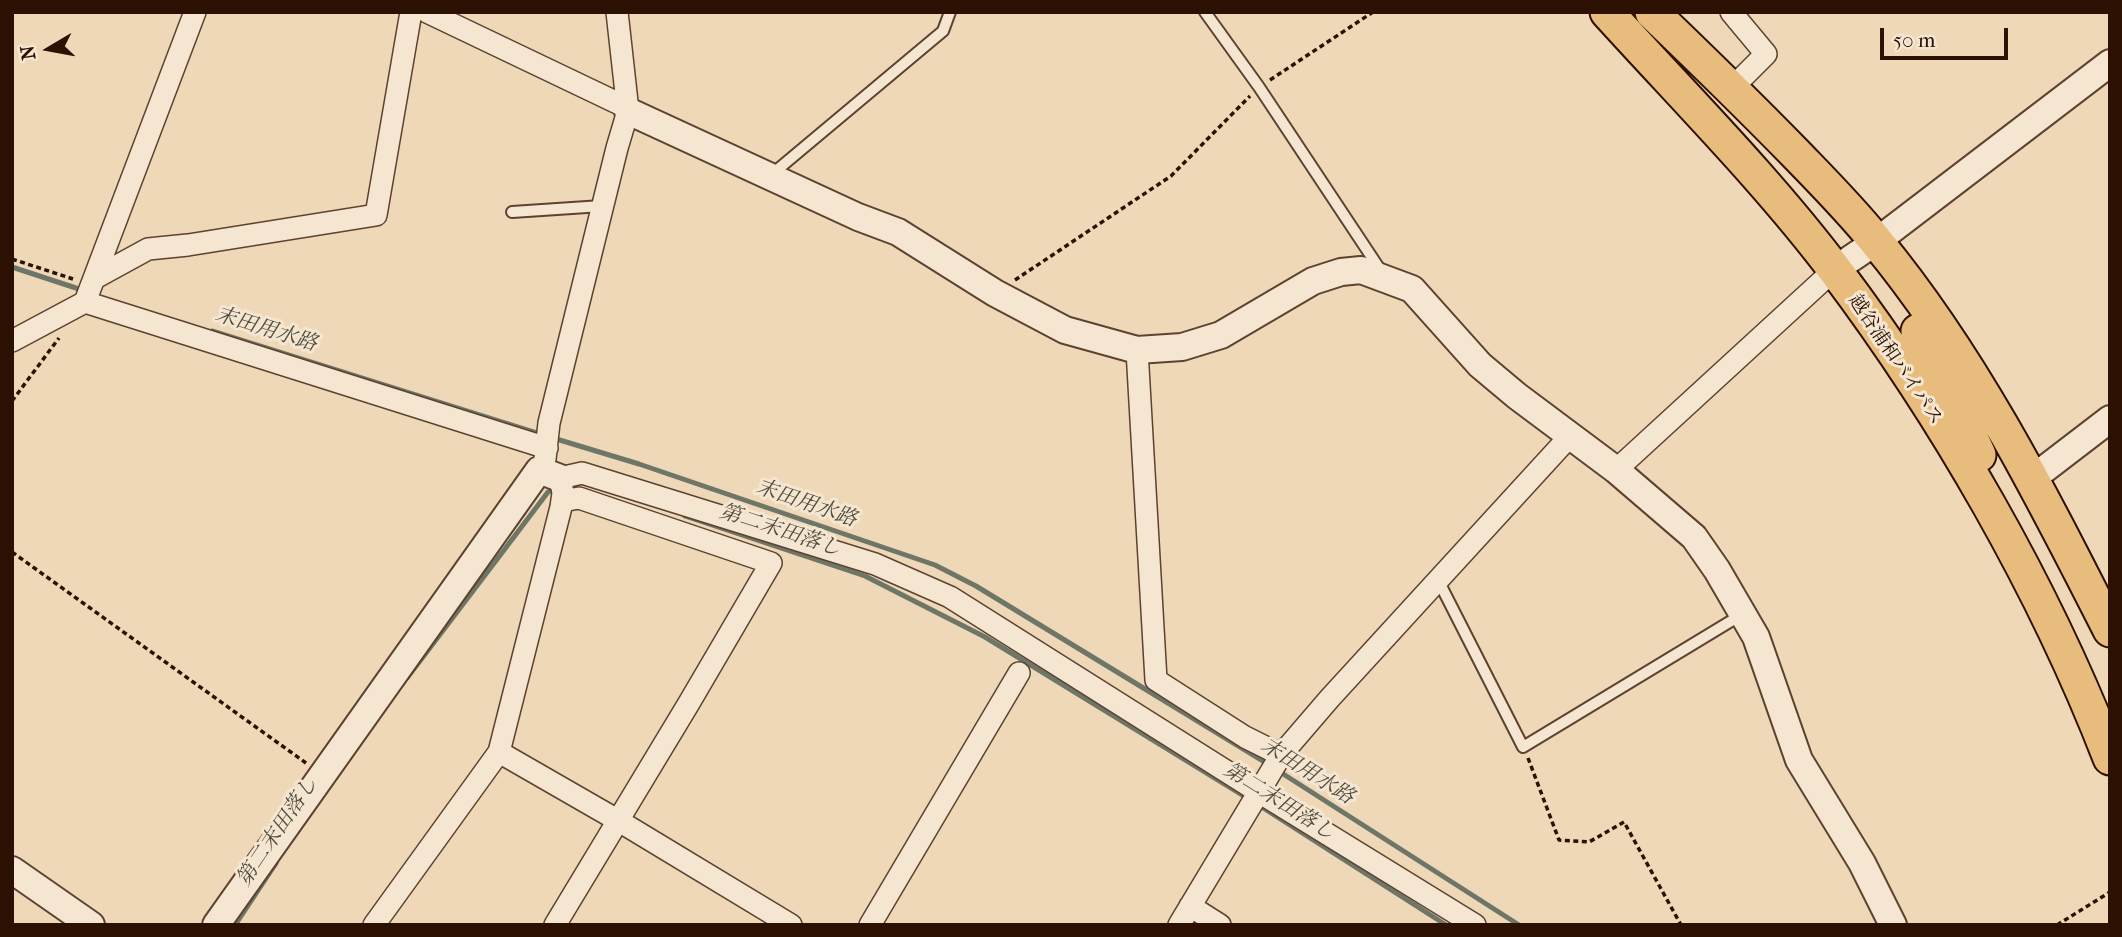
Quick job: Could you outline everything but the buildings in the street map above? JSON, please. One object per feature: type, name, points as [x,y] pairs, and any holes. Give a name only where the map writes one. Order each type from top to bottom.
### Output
[{"type":"highway","points":[[1606,12],[1775,197],[1857,255],[1975,380],[2033,478],[2110,629]]},
{"type":"highway","points":[[1652,12],[1732,88],[1851,211],[1857,255],[1929,347],[2006,516],[2004,536],[2054,629],[2110,758]]},
{"type":"street","points":[[91,288],[195,12]]},
{"type":"street","points":[[12,341],[148,250],[376,215],[411,12]]},
{"type":"street","points":[[427,12],[769,177],[898,232],[995,293],[1065,330],[1137,350],[1182,348],[1222,335],[1324,276],[1361,270],[1412,289],[1480,365],[1616,470],[1694,537],[1756,637],[1799,760],[1862,863],[1893,925]]},
{"type":"street","points":[[374,925],[499,752],[552,474],[549,423],[628,110],[617,12]]},
{"type":"street","points":[[1731,12],[1766,54],[1732,88]]},
{"type":"street","points":[[1616,470],[1857,255],[2110,63]]},
{"type":"street","points":[[91,288],[552,474],[579,498],[771,563],[555,925]]},
{"type":"street","points":[[1137,350],[1156,680],[1245,737],[1281,755]]},
{"type":"street","points":[[2033,478],[2110,419]]},
{"type":"street","points":[[1220,925],[1184,916],[1281,755],[1570,436]]},
{"type":"street","points":[[552,474],[582,473],[874,564],[950,597],[1475,925]]},
{"type":"street","points":[[216,925],[323,776],[552,474]]},
{"type":"street","points":[[870,925],[1020,673]]},
{"type":"street","points":[[499,752],[791,925]]},
{"type":"street","points":[[12,870],[91,925]]},
{"type":"lane","points":[[769,177],[943,31],[950,12]]},
{"type":"lane","points":[[1205,12],[1259,87],[1386,279]]},
{"type":"lane","points":[[512,212],[602,206]]},
{"type":"lane","points":[[1438,580],[1523,747],[1743,614]]},
{"type":"path","points":[[995,293],[1171,176],[1259,87],[1338,38],[1373,12]]},
{"type":"path","points":[[12,259],[91,288]]},
{"type":"path","points":[[12,401],[61,335]]},
{"type":"path","points":[[12,552],[323,776]]},
{"type":"path","points":[[1523,747],[1559,840],[1589,842],[1624,822],[1681,925]]},
{"type":"path","points":[[2057,925],[2110,892]]},
{"type":"waterway","name":"末田用水路","points":[[12,267],[82,290]]},
{"type":"waterway","name":"末田用水路","points":[[212,331],[543,435]]},
{"type":"waterway","name":"末田用水路","points":[[553,438],[639,464],[935,565],[976,586],[1268,764]]},
{"type":"waterway","name":"第二末田落し","points":[[407,678],[548,492],[556,489]]},
{"type":"waterway","name":"第二末田落し","points":[[685,516],[865,576],[985,637],[1249,799]]},
{"type":"waterway","name":"末田用水路","points":[[1277,770],[1519,925]]},
{"type":"waterway","name":"第二末田落し","points":[[1257,804],[1446,925]]},
{"type":"waterway","name":"第二末田落し","points":[[235,925],[276,863]]}]
